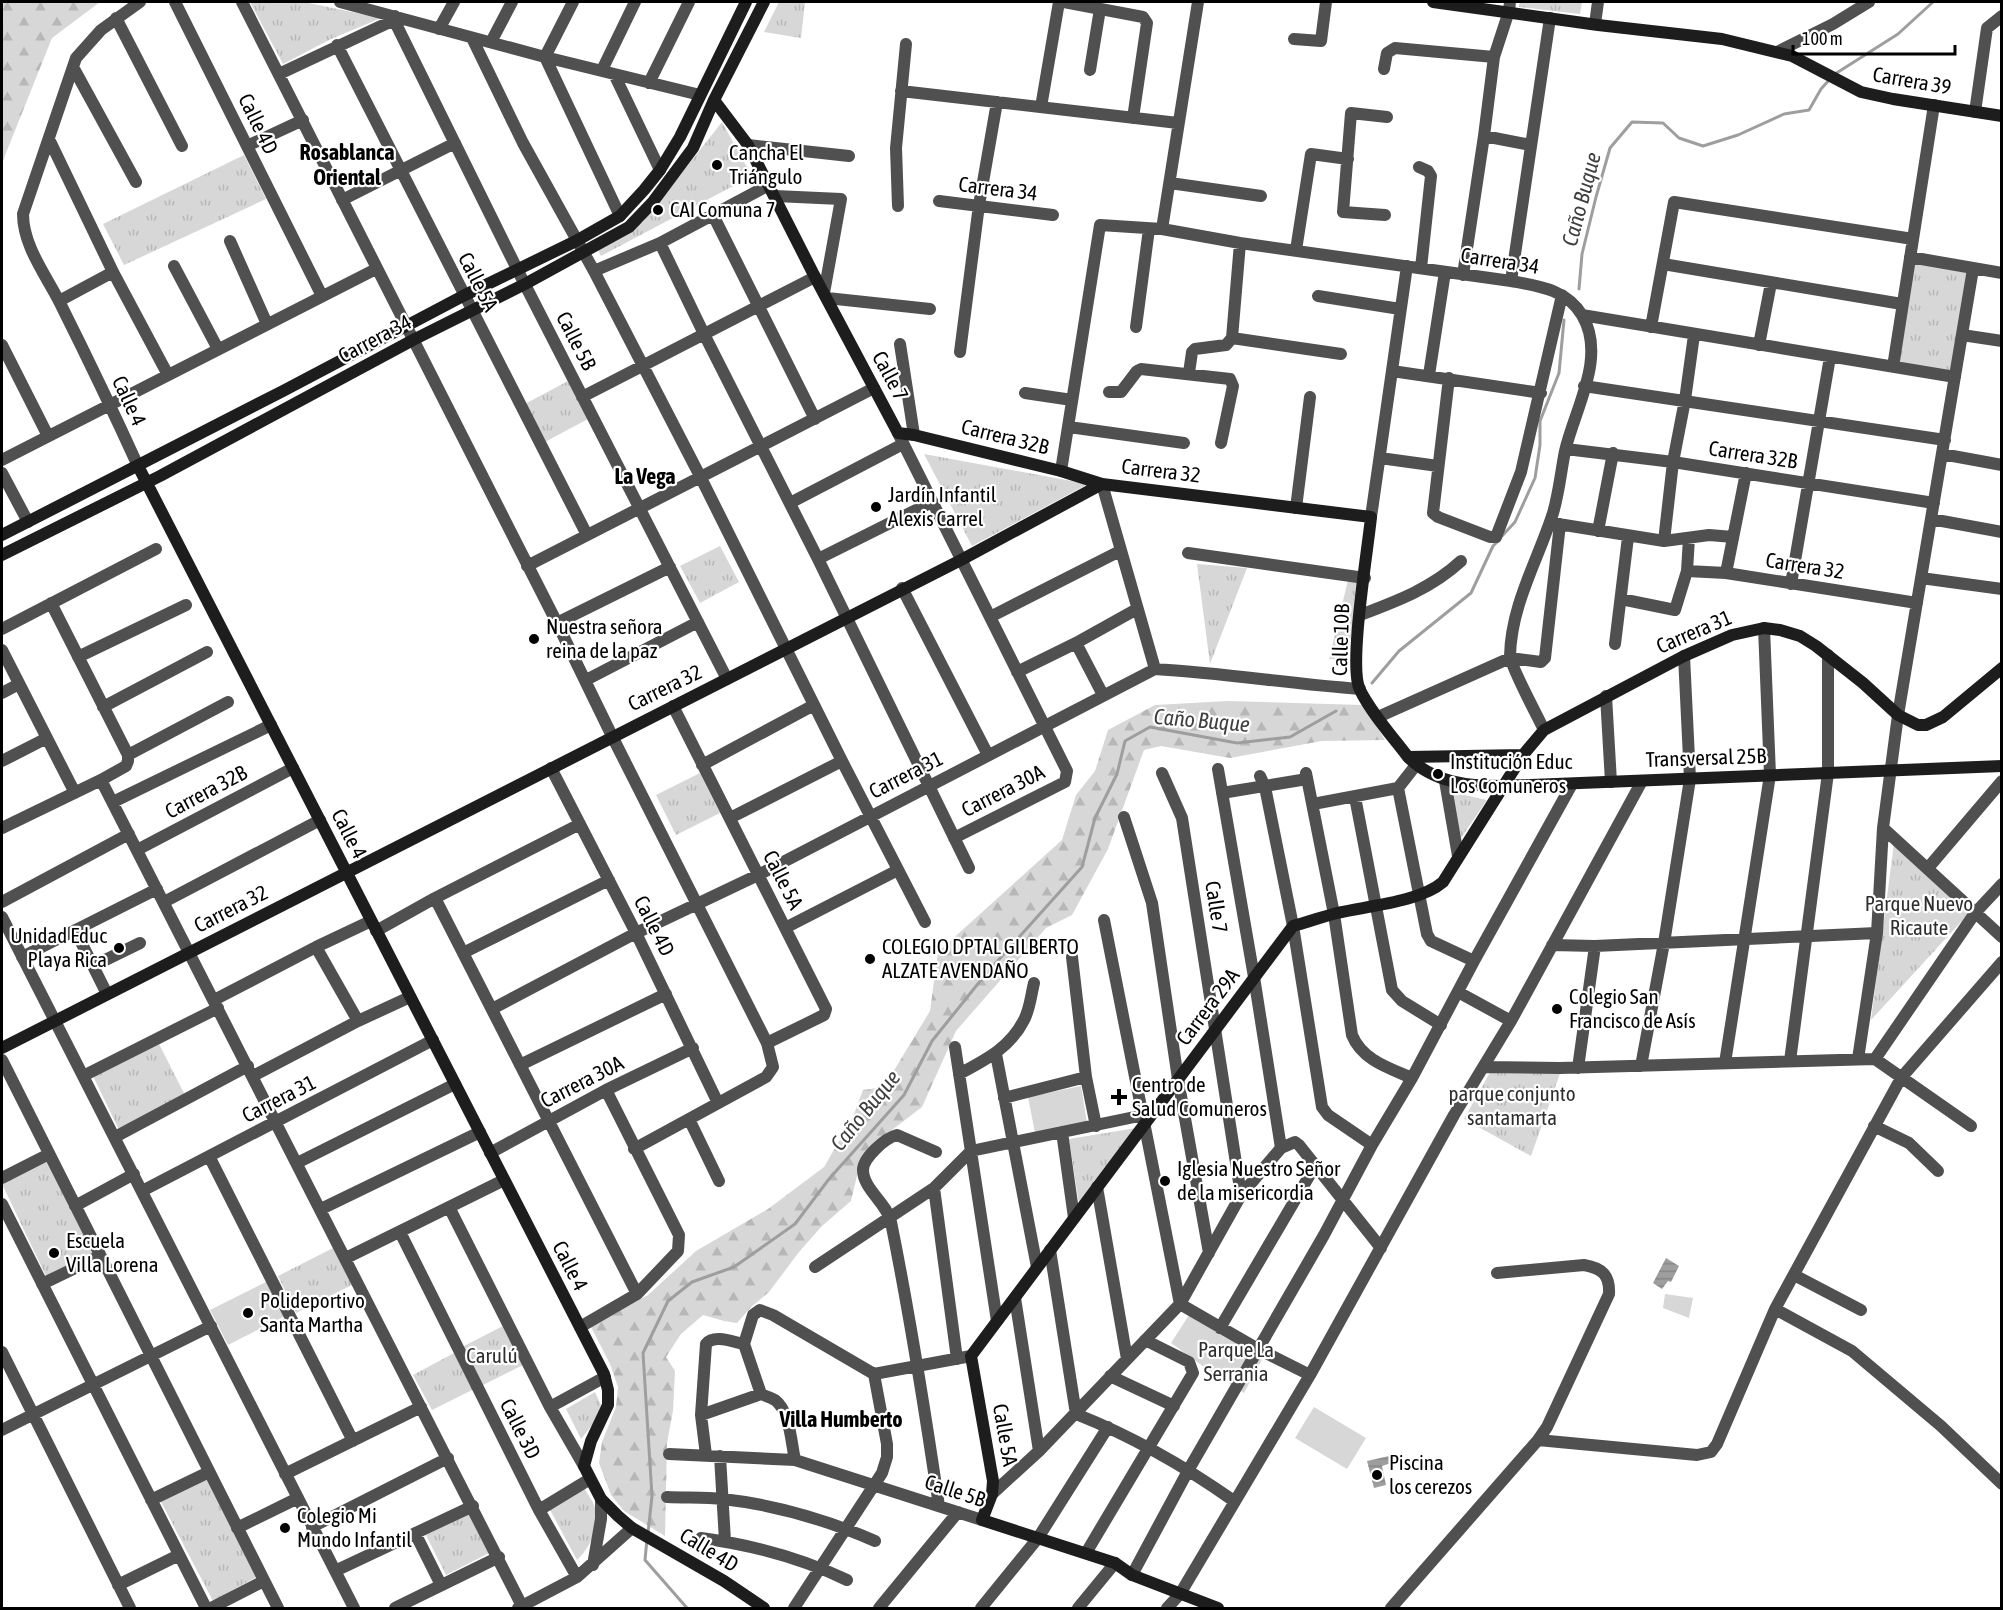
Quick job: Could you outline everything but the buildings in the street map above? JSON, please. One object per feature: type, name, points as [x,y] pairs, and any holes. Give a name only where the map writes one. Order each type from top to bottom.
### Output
[{"type":"street","points":[[140,2],[116,18],[85,46],[76,58],[49,139],[113,272],[168,375]]},
{"type":"street","name":"Calle 4D","points":[[175,2],[322,296]]},
{"type":"street","points":[[242,2],[557,622],[767,1043],[773,1066],[766,1077],[634,1149]]},
{"type":"street","points":[[340,2],[714,100],[764,2]]},
{"type":"street","points":[[392,17],[393,2]]},
{"type":"street","points":[[439,29],[454,2]]},
{"type":"street","points":[[491,42],[512,2]]},
{"type":"street","points":[[545,57],[573,2]]},
{"type":"street","points":[[635,2],[608,72],[660,170]]},
{"type":"street","points":[[649,82],[689,2]]},
{"type":"street","points":[[700,95],[746,2]]},
{"type":"street","points":[[1041,107],[1062,2],[1146,19],[1133,118]]},
{"type":"street","points":[[1162,230],[1198,2]]},
{"type":"street","points":[[1294,39],[1322,41],[1326,2]]},
{"type":"street","name":"Carrera 39","points":[[1434,2],[1509,6],[1550,18],[1722,39],[1779,51],[1861,92],[2001,116]]},
{"type":"street","points":[[1595,24],[1598,2]]},
{"type":"street","points":[[1779,51],[1833,24],[1869,2]]},
{"type":"street","points":[[1463,275],[1494,57],[1509,6]]},
{"type":"street","points":[[1090,69],[1100,9]]},
{"type":"street","points":[[1975,112],[1987,28],[2001,16]]},
{"type":"street","points":[[279,74],[392,17]]},
{"type":"street","name":"Calle 5B","points":[[392,17],[518,271],[727,679]]},
{"type":"street","points":[[116,18],[182,146]]},
{"type":"street","points":[[1511,281],[1550,18]]},
{"type":"street","points":[[472,38],[523,143],[584,252],[701,478],[925,922]]},
{"type":"street","points":[[898,206],[896,148],[906,44]]},
{"type":"street","name":"Calle 5A","points":[[337,45],[587,535]]},
{"type":"street","points":[[1384,69],[1387,53],[1395,48],[1494,57]]},
{"type":"street","points":[[545,57],[620,216]]},
{"type":"street","points":[[73,67],[136,182]]},
{"type":"street","points":[[901,91],[1178,123]]},
{"type":"street","name":"Carrera 34","points":[[2,535],[464,296],[518,271],[620,216],[660,170],[680,137],[700,95]]},
{"type":"street","name":"Carrera 34","points":[[2,555],[147,482],[629,227],[652,204],[693,148],[714,100]]},
{"type":"street","name":"Calle 7","points":[[714,100],[748,145],[772,190],[815,278],[901,439],[1067,771],[1066,777]]},
{"type":"street","points":[[960,352],[979,205],[997,102]]},
{"type":"street","points":[[1893,367],[1934,105]]},
{"type":"street","points":[[1385,215],[1343,212],[1352,113],[1387,117]]},
{"type":"street","points":[[247,146],[303,120]]},
{"type":"street","points":[[1484,136],[1531,145]]},
{"type":"street","name":"Calle 4","points":[[49,139],[26,205],[23,222],[29,243],[138,466],[605,1377],[608,1405],[591,1441],[584,1466]]},
{"type":"street","points":[[342,200],[455,143]]},
{"type":"street","points":[[748,145],[849,156]]},
{"type":"street","points":[[1296,250],[1311,154],[1348,159]]},
{"type":"street","points":[[1419,167],[1428,171],[1431,176],[1421,268]]},
{"type":"street","points":[[1170,183],[1261,196]]},
{"type":"street","points":[[594,271],[660,243],[713,215],[772,190],[841,199],[826,295],[930,309]]},
{"type":"street","name":"Carrera 34","points":[[939,201],[1053,215]]},
{"type":"street","points":[[1651,327],[1674,202],[1912,239]]},
{"type":"street","points":[[713,215],[815,419]]},
{"type":"street","name":"Carrera 34","points":[[1072,400],[1100,225],[1162,230],[1546,287],[1562,295],[1582,315]]},
{"type":"street","points":[[1136,327],[1149,229]]},
{"type":"street","points":[[230,241],[267,324]]},
{"type":"street","points":[[660,243],[969,868]]},
{"type":"street","points":[[1189,374],[1192,352],[1195,349],[1226,345],[1232,338],[1240,243]]},
{"type":"street","points":[[1910,257],[2001,273]]},
{"type":"street","points":[[1663,264],[1902,304]]},
{"type":"street","points":[[174,266],[218,349]]},
{"type":"street","name":"Calle 10B","points":[[1407,266],[1371,517],[1356,666],[1360,689],[1378,717],[1412,761]]},
{"type":"street","points":[[1858,1059],[1876,933],[1883,828],[1898,715],[1974,268]]},
{"type":"street","points":[[2,460],[109,403],[376,269]]},
{"type":"street","points":[[59,301],[113,272]]},
{"type":"street","points":[[1429,375],[1445,272]]},
{"type":"street","points":[[582,397],[815,278]]},
{"type":"street","points":[[1760,345],[1771,283]]},
{"type":"street","points":[[1449,378],[1433,513],[1490,537],[1496,537],[1521,472],[1562,295]]},
{"type":"street","points":[[1318,296],[1400,309]]},
{"type":"street","points":[[1378,717],[1510,658],[1541,662],[1545,658],[1554,523],[1552,514],[1566,449],[1590,368],[1591,350],[1582,315],[1955,376]]},
{"type":"street","points":[[1664,541],[1673,462],[1694,335]]},
{"type":"street","points":[[1962,335],[2001,341]]},
{"type":"street","points":[[1232,338],[1341,354]]},
{"type":"street","points":[[900,344],[914,435]]},
{"type":"street","points":[[2,345],[48,436]]},
{"type":"street","points":[[1791,584],[1830,357]]},
{"type":"street","points":[[1109,393],[1124,390],[1137,371],[1141,369],[1232,381],[1233,386],[1221,443]]},
{"type":"street","points":[[1392,371],[1541,393]]},
{"type":"street","points":[[1584,386],[1945,440]]},
{"type":"street","points":[[527,566],[874,388]]},
{"type":"street","points":[[1025,393],[1072,400],[1061,471]]},
{"type":"street","points":[[1296,508],[1310,397]]},
{"type":"street","name":"Carrera 32B","points":[[1069,427],[1184,443]]},
{"type":"street","name":"Carrera 32B","points":[[901,439],[914,435],[1061,471],[1102,484]]},
{"type":"street","points":[[790,503],[901,439]]},
{"type":"street","name":"Carrera 32B","points":[[1566,449],[1613,453],[1934,503]]},
{"type":"street","points":[[1598,531],[1613,453]]},
{"type":"street","points":[[1942,454],[2001,465]]},
{"type":"street","points":[[1380,458],[1438,466]]},
{"type":"street","points":[[2,473],[28,522]]},
{"type":"street","points":[[1726,573],[1746,473]]},
{"type":"street","points":[[1102,484],[1155,669]]},
{"type":"street","name":"Carrera 32","points":[[2,1047],[961,560],[1102,484],[1371,517]]},
{"type":"street","points":[[818,559],[932,502]]},
{"type":"street","points":[[1931,519],[2001,532]]},
{"type":"street","points":[[1554,523],[1628,537],[1664,541],[1709,535],[1733,537]]},
{"type":"street","points":[[1544,730],[1510,658],[1517,605],[1554,523]]},
{"type":"street","points":[[1615,644],[1628,537]]},
{"type":"street","points":[[1621,599],[1675,610],[1687,571],[1689,538]]},
{"type":"street","points":[[2,629],[156,549]]},
{"type":"street","points":[[990,617],[1120,551]]},
{"type":"street","points":[[1188,553],[1365,578]]},
{"type":"street","points":[[1360,615],[1423,590],[1445,576],[1461,561]]},
{"type":"street","points":[[557,622],[670,567]]},
{"type":"street","name":"Carrera 32","points":[[1687,571],[1726,573],[1917,603]]},
{"type":"street","points":[[1922,578],[2001,589]]},
{"type":"street","points":[[902,588],[988,755]]},
{"type":"street","points":[[51,603],[127,761]]},
{"type":"street","points":[[78,657],[186,604]]},
{"type":"street","points":[[1017,672],[1137,609]]},
{"type":"street","points":[[586,680],[698,622]]},
{"type":"street","points":[[1725,1063],[1770,775],[1764,628]]},
{"type":"street","name":"Carrera 31","points":[[1503,786],[1523,755],[1544,730],[1684,656],[1732,635],[1764,628],[1800,636],[1828,655],[1898,715],[1918,725],[1934,723],[1943,717],[2001,668]]},
{"type":"street","points":[[1076,643],[1103,695]]},
{"type":"street","points":[[2,650],[75,793]]},
{"type":"street","points":[[103,707],[207,652]]},
{"type":"street","points":[[1790,1061],[1828,773],[1828,655]]},
{"type":"street","points":[[1641,1065],[1664,943],[1690,779],[1684,656]]},
{"type":"street","name":"Carrera 31","points":[[492,1009],[636,933],[758,875],[1155,669],[1209,672],[1279,682],[1360,689]]},
{"type":"street","points":[[2,693],[19,684]]},
{"type":"street","points":[[1606,696],[1611,782]]},
{"type":"street","points":[[2,828],[101,780],[127,761],[228,702]]},
{"type":"street","points":[[702,765],[814,705]]},
{"type":"street","name":"Calle 5A","points":[[673,706],[826,1009],[826,1013],[767,1043]]},
{"type":"street","points":[[113,802],[271,725]]},
{"type":"street","points":[[2,761],[46,738]]},
{"type":"street","points":[[1474,961],[1428,938],[1398,788],[1412,761],[1523,755]]},
{"type":"street","points":[[730,818],[842,761]]},
{"type":"street","name":"Transversal 25B","points":[[1412,761],[1445,781],[1473,786],[2001,766]]},
{"type":"street","name":"Carrera 32B","points":[[137,850],[293,768]]},
{"type":"street","name":"Calle 4D","points":[[551,768],[636,933],[718,1103]]},
{"type":"street","points":[[1218,769],[1281,1148]]},
{"type":"street","name":"Calle 7","points":[[1161,773],[1182,818],[1241,1195]]},
{"type":"street","points":[[1222,793],[1262,781],[1307,776],[1334,914],[1349,1023],[1355,1043],[1370,1058],[1412,1078]]},
{"type":"street","name":"Carrera 30A","points":[[954,838],[1065,782],[1066,777]]},
{"type":"street","points":[[101,780],[499,1557],[520,1607],[577,1577],[635,1529],[618,1516],[602,1499],[590,1479],[550,1407],[449,1207]]},
{"type":"street","points":[[1262,781],[1293,926],[1322,1107],[1328,1115],[1372,1145]]},
{"type":"street","points":[[1445,781],[1458,856]]},
{"type":"street","points":[[1167,1608],[1180,1594],[1310,1375],[1454,1115],[1511,1021],[1642,781]]},
{"type":"street","points":[[1928,868],[2001,781]]},
{"type":"street","points":[[1132,1575],[1189,1469],[1412,1078],[1572,783]]},
{"type":"street","points":[[1293,926],[1432,891],[1443,882],[1503,786]]},
{"type":"street","points":[[1313,804],[1398,788]]},
{"type":"street","points":[[1355,797],[1395,994],[1402,1001],[1441,1025]]},
{"type":"street","points":[[1124,817],[1152,903],[1178,1079],[1209,1253]]},
{"type":"street","points":[[164,902],[320,820]]},
{"type":"street","points":[[83,1076],[316,947],[374,926],[435,898],[580,824]]},
{"type":"street","points":[[1883,828],[2001,937]]},
{"type":"street","points":[[2,902],[129,834]]},
{"type":"street","points":[[785,928],[898,870]]},
{"type":"street","points":[[463,953],[609,880]]},
{"type":"street","points":[[1875,1059],[1975,913],[2001,884]]},
{"type":"street","points":[[22,957],[157,889]]},
{"type":"street","points":[[435,898],[637,1294]]},
{"type":"street","points":[[2,917],[354,1608]]},
{"type":"street","points":[[1104,920],[1180,1304],[1258,1349],[1310,1375]]},
{"type":"street","name":"Carrera 29A","points":[[970,1356],[1145,1119],[1178,1079],[1293,926]]},
{"type":"street","points":[[75,930],[107,994]]},
{"type":"street","points":[[1552,945],[1595,946],[1876,933]]},
{"type":"street","points":[[93,966],[140,943]]},
{"type":"street","points":[[1578,1068],[1595,946]]},
{"type":"street","points":[[316,947],[358,1021]]},
{"type":"street","points":[[1072,957],[1086,1077],[1096,1126]]},
{"type":"street","points":[[1538,1440],[1697,1455],[1711,1452],[1717,1444],[1775,1310],[1901,1078],[2001,962]]},
{"type":"street","points":[[959,1074],[996,1054],[1013,1039],[1025,1018],[1035,983]]},
{"type":"street","points":[[1458,992],[1511,1021]]},
{"type":"street","points":[[520,1065],[666,994]]},
{"type":"street","points":[[115,1137],[250,1071],[411,997]]},
{"type":"street","name":"Carrera 31","points":[[142,1191],[433,1040]]},
{"type":"street","points":[[955,1047],[997,1321]]},
{"type":"street","name":"Carrera 30A","points":[[490,1153],[606,1090],[693,1048]]},
{"type":"street","points":[[996,1054],[1037,1267]]},
{"type":"street","points":[[1484,1067],[1578,1068],[1875,1059],[1971,1126]]},
{"type":"street","points":[[2,1060],[278,1608]]},
{"type":"street","points":[[1004,1098],[1086,1077]]},
{"type":"street","points":[[297,1164],[455,1084]]},
{"type":"street","points":[[580,1327],[637,1294],[678,1251],[680,1243],[679,1235],[606,1090]]},
{"type":"street","points":[[689,1119],[719,1181]]},
{"type":"street","points":[[814,1267],[934,1188],[971,1151],[1062,1132],[1145,1119]]},
{"type":"street","points":[[1874,1126],[1909,1143],[1938,1171]]},
{"type":"street","points":[[321,1209],[480,1132]]},
{"type":"street","points":[[1062,1132],[1074,1218]]},
{"type":"street","points":[[936,1152],[903,1137],[892,1136],[865,1161],[863,1167],[864,1175],[890,1218],[918,1366],[939,1506]]},
{"type":"street","points":[[992,1494],[1040,1451],[1180,1304],[1241,1195],[1281,1148],[1295,1142],[1299,1145],[1381,1248]]},
{"type":"street","points":[[2,1178],[49,1154]]},
{"type":"street","points":[[209,1156],[353,1441]]},
{"type":"street","points":[[1220,1328],[1315,1166]]},
{"type":"street","points":[[75,1206],[134,1174]]},
{"type":"street","points":[[346,1258],[504,1180]]},
{"type":"street","points":[[1097,1187],[1126,1359]]},
{"type":"street","points":[[934,1188],[957,1359]]},
{"type":"street","points":[[2,1204],[7,1227],[42,1284],[208,1608],[264,1581]]},
{"type":"street","name":"Calle 3D","points":[[400,1232],[539,1510],[577,1577]]},
{"type":"street","points":[[1050,1250],[1076,1414]]},
{"type":"street","points":[[42,1284],[100,1256]]},
{"type":"street","points":[[1391,1608],[1538,1440],[1556,1410],[1609,1294],[1610,1283],[1604,1273],[1595,1267],[1584,1265],[1497,1273]]},
{"type":"street","points":[[1794,1275],[1861,1310]]},
{"type":"street","points":[[1015,1298],[1040,1451]]},
{"type":"street","points":[[761,1394],[744,1344],[753,1315],[760,1310],[773,1315],[874,1374],[970,1356]]},
{"type":"street","points":[[1775,1310],[1852,1351],[1941,1426],[2001,1484]]},
{"type":"street","points":[[2,1430],[211,1326]]},
{"type":"street","points":[[706,1455],[701,1415],[706,1344],[714,1338],[744,1344]]},
{"type":"street","points":[[1086,1553],[1191,1378],[1192,1368],[1189,1362],[1145,1340]]},
{"type":"street","points":[[2,1352],[130,1608]]},
{"type":"street","name":"Calle 5A","points":[[970,1356],[993,1481],[992,1494],[982,1520]]},
{"type":"street","points":[[798,1607],[875,1485],[887,1457],[888,1444],[874,1374]]},
{"type":"street","points":[[1110,1376],[1174,1406]]},
{"type":"street","points":[[550,1407],[605,1377]]},
{"type":"street","points":[[701,1415],[761,1394],[775,1400],[785,1417],[795,1460]]},
{"type":"street","points":[[285,1474],[421,1407]]},
{"type":"street","points":[[1076,1414],[1149,1446],[1189,1469],[1234,1501]]},
{"type":"street","points":[[981,1608],[1038,1538],[1108,1427]]},
{"type":"street","name":"Calle 5B","points":[[669,1454],[795,1460],[1115,1563],[1132,1575],[1218,1608]]},
{"type":"street","points":[[720,1456],[725,1541]]},
{"type":"street","points":[[312,1527],[448,1458]]},
{"type":"street","points":[[151,1500],[209,1472]]},
{"type":"street","points":[[539,1510],[590,1479]]},
{"type":"street","points":[[668,1497],[723,1499],[786,1510],[847,1529],[875,1541]]},
{"type":"street","points":[[237,1528],[297,1498]]},
{"type":"street","points":[[593,1564],[602,1520],[602,1499]]},
{"type":"street","points":[[335,1571],[473,1506]]},
{"type":"street","points":[[879,1608],[958,1512]]},
{"type":"street","name":"Calle 4D","points":[[635,1529],[724,1581],[764,1608]]},
{"type":"street","points":[[415,1533],[441,1585]]},
{"type":"street","points":[[701,1538],[774,1552],[848,1580]]},
{"type":"street","points":[[118,1585],[179,1555]]},
{"type":"street","points":[[395,1608],[499,1557]]},
{"type":"street","points":[[1078,1608],[1115,1563]]},
{"type":"green space","points":[[2,2],[100,2],[52,38],[2,163]]},
{"type":"green space","points":[[250,2],[304,2],[381,18],[331,39],[283,64]]},
{"type":"green space","points":[[779,2],[805,2],[801,38],[764,32]]},
{"type":"green space","points":[[1520,2],[1582,2],[1580,14],[1519,7]]},
{"type":"green space","points":[[722,122],[752,176],[601,256],[597,248],[643,222]]},
{"type":"green space","points":[[244,155],[266,199],[124,265],[103,224]]},
{"type":"green space","points":[[1910,257],[1973,269],[1955,377],[1893,367]]},
{"type":"green space","points":[[568,381],[588,419],[543,443],[523,405]]},
{"type":"green space","points":[[924,454],[1088,484],[972,546]]},
{"type":"green space","points":[[720,546],[739,582],[700,603],[680,566]]},
{"type":"green space","points":[[1197,564],[1247,568],[1210,664]]},
{"type":"green space","points":[[1349,576],[1363,579],[1346,660],[1329,659]]},
{"type":"green space","points":[[1228,701],[1363,705],[1385,740],[1322,741],[1230,758],[1161,746],[1144,750],[1108,849],[1072,915],[1046,928],[956,1031],[922,1107],[884,1136],[861,1159],[851,1201],[822,1226],[769,1292],[737,1323],[703,1315],[681,1334],[666,1357],[675,1371],[673,1411],[667,1443],[665,1536],[624,1511],[611,1495],[599,1463],[602,1442],[616,1407],[618,1387],[610,1364],[591,1327],[648,1295],[696,1251],[768,1209],[824,1167],[853,1117],[863,1090],[884,1087],[930,1011],[938,952],[1062,840],[1076,795],[1095,771],[1108,730],[1155,705]]},
{"type":"green space","points":[[700,773],[720,813],[676,835],[656,795]]},
{"type":"green space","points":[[1451,792],[1487,800],[1459,841]]},
{"type":"green space","name":"Parque Nuevo Ricaute","points":[[1894,843],[1970,912],[1871,1020]]},
{"type":"green space","points":[[156,1038],[187,1099],[120,1132],[92,1074]]},
{"type":"green space","name":"parque conjunto santamarta","points":[[1563,1065],[1531,1156],[1464,1119],[1493,1067]]},
{"type":"green space","points":[[1081,1086],[1087,1123],[1035,1133],[1028,1097]]},
{"type":"green space","points":[[1136,1128],[1079,1204],[1069,1139]]},
{"type":"green space","points":[[50,1158],[98,1251],[46,1276],[2,1184]]},
{"type":"green space","points":[[337,1246],[356,1283],[296,1313],[278,1276]]},
{"type":"green space","name":"Polideportivo Santa Martha","points":[[268,1281],[285,1316],[228,1345],[210,1310]]},
{"type":"green space","points":[[1665,1294],[1693,1298],[1689,1318],[1663,1308]]},
{"type":"green space","points":[[1191,1312],[1228,1328],[1208,1370],[1171,1343]]},
{"type":"green space","name":"Carulú","points":[[503,1326],[523,1365],[479,1387],[460,1348]]},
{"type":"green space","name":"Parque La Serrania","points":[[1228,1328],[1266,1352],[1244,1393],[1208,1370]]},
{"type":"green space","name":"Carulú","points":[[456,1352],[474,1389],[432,1410],[413,1375]]},
{"type":"green space","points":[[595,1392],[601,1405],[593,1424],[581,1439],[566,1409]]},
{"type":"green space","points":[[1314,1407],[1366,1438],[1347,1469],[1295,1438]]},
{"type":"green space","points":[[211,1472],[262,1574],[213,1601],[159,1498]]},
{"type":"green space","points":[[584,1487],[594,1506],[596,1522],[590,1543],[577,1560],[549,1508]]},
{"type":"green space","points":[[469,1513],[489,1553],[446,1575],[426,1535]]},
{"type":"shaded area","points":[[1666,1258],[1679,1266],[1671,1282],[1668,1281],[1662,1289],[1653,1283]]},
{"type":"shaded area","name":"Piscina los cerezos","points":[[1389,1456],[1391,1463],[1382,1466],[1386,1485],[1374,1488],[1367,1461]]},
{"type":"waterway","name":"Caño Buque","points":[[1835,74],[1898,34],[1933,2]]},
{"type":"waterway","name":"Caño Buque","points":[[1579,289],[1582,254],[1610,148],[1632,122],[1663,123],[1679,138],[1703,146],[1738,135],[1784,114],[1809,110],[1821,89],[1831,78]]},
{"type":"waterway","name":"Caño Buque","points":[[1502,536],[1515,522],[1535,478],[1540,445],[1540,421],[1559,373],[1564,320]]},
{"type":"waterway","name":"Caño Buque","points":[[1372,683],[1399,651],[1471,593],[1493,546],[1498,541]]},
{"type":"waterway","name":"Caño Buque","points":[[648,1533],[652,1496],[643,1353],[668,1301],[692,1282],[734,1267],[795,1224],[829,1179],[904,1095],[932,1041],[985,975],[1082,867],[1095,818],[1117,774],[1125,741],[1150,727],[1237,743],[1290,737],[1336,711]]},
{"type":"waterway","name":"Caño Buque","points":[[647,1539],[645,1560],[687,1608]]},
{"type":"place","name":"Cancha El Triángulo","points":[[717,165]]},
{"type":"place","name":"CAI Comuna 7","points":[[658,210]]},
{"type":"place","name":"Jardín Infantil Alexis Carrel","points":[[876,507]]},
{"type":"place","name":"Nuestra señora reina de la paz","points":[[534,639]]},
{"type":"place","name":"Institución Educ Los Comuneros","points":[[1438,774]]},
{"type":"place","name":"Unidad Educ Playa Rica","points":[[119,948]]},
{"type":"place","name":"COLEGIO DPTAL GILBERTO ALZATE AVENDAÑO","points":[[870,959]]},
{"type":"place","name":"Colegio San Francisco de Asís","points":[[1557,1009]]},
{"type":"place","name":"Centro de Salud Comuneros","points":[[1119,1097]]},
{"type":"place","name":"Iglesia Nuestro Señor de la misericordia","points":[[1165,1181]]},
{"type":"place","name":"Escuela Villa Lorena","points":[[54,1253]]},
{"type":"place","name":"Polideportivo Santa Martha","points":[[248,1313]]},
{"type":"place","name":"Piscina los cerezos","points":[[1377,1475]]},
{"type":"place","name":"Colegio Mi Mundo Infantil","points":[[285,1528]]},
{"type":"district","name":"Rosablanca Oriental","points":[[347,164]]},
{"type":"district","name":"La Vega","points":[[645,476]]},
{"type":"district","name":"Villa Humberto","points":[[841,1419]]}]
